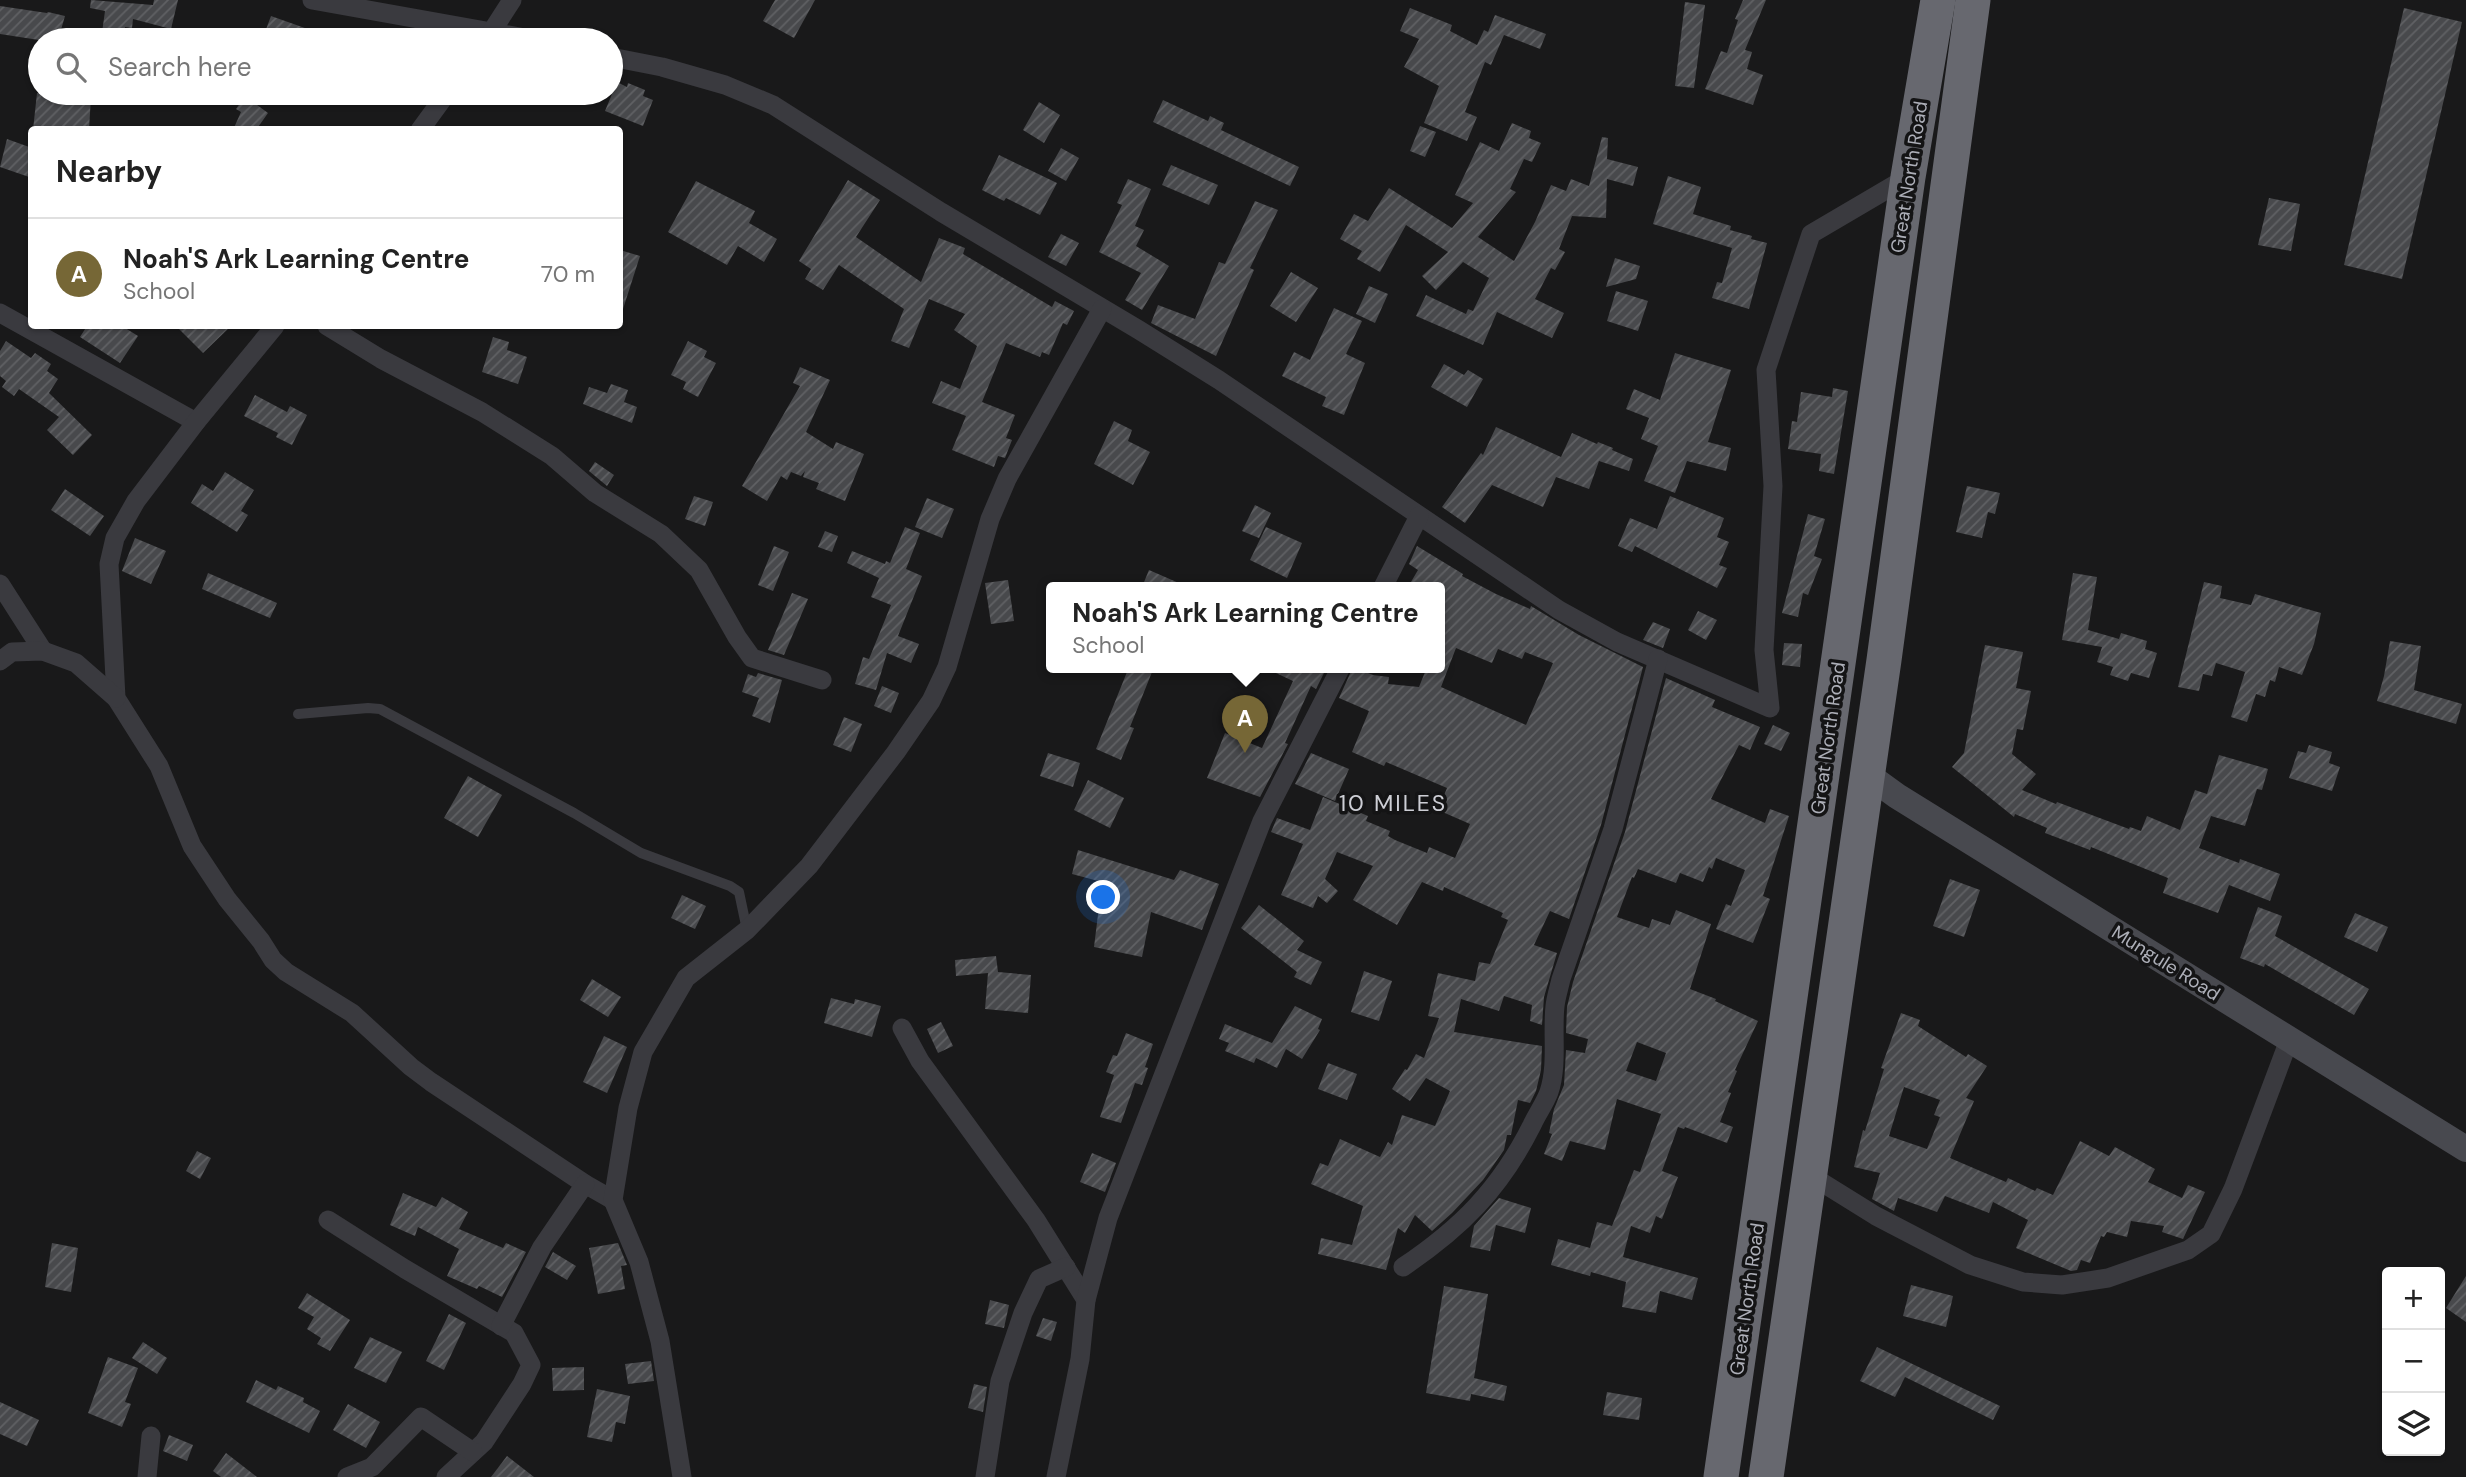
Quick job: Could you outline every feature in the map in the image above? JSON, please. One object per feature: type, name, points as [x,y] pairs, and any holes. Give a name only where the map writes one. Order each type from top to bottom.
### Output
[{"type":"highway","name":"Great North Road","points":[[1721,1477],[1908,177],[1938,0]]},
{"type":"highway","name":"Great North Road","points":[[1766,1477],[1868,775],[1973,0]]},
{"type":"street","points":[[312,0],[450,28]]},
{"type":"street","points":[[494,28],[512,0]]},
{"type":"street","points":[[623,59],[674,70],[725,85],[773,105],[941,212],[1219,380],[1559,610],[1616,642],[1770,708],[1764,650],[1773,486],[1766,370],[1811,234],[1908,177]]},
{"type":"street","points":[[423,126],[438,105]]},
{"type":"street","points":[[682,1477],[660,1341],[639,1262],[613,1200],[628,1108],[643,1052],[686,978],[747,930],[808,866],[896,752],[931,701],[947,667],[986,531],[1007,479],[1102,309]]},
{"type":"street","points":[[0,313],[28,329]]},
{"type":"street","points":[[29,329],[196,422]]},
{"type":"street","points":[[116,698],[109,564],[116,538],[136,501],[196,422],[273,329]]},
{"type":"street","points":[[332,329],[381,359],[482,412],[552,456],[595,493],[661,534],[699,570],[752,658],[822,680]]},
{"type":"street","points":[[1386,582],[1419,516]]},
{"type":"street","points":[[0,584],[43,651]]},
{"type":"street","points":[[0,661],[12,652],[43,651],[76,663],[116,698],[159,766],[192,846],[227,899],[273,960],[286,972],[352,1013],[411,1068],[613,1200]]},
{"type":"street","points":[[1403,1266],[1441,1241],[1472,1213],[1499,1180],[1523,1143],[1549,1091],[1558,992],[1613,829],[1658,659]]},
{"type":"street","points":[[1056,1477],[1080,1359],[1086,1300],[1108,1218],[1262,821],[1338,673]]},
{"type":"street","name":"Mungule Road","points":[[1868,775],[1897,796],[2466,1149]]},
{"type":"street","points":[[902,1028],[920,1061],[1036,1220],[1086,1300]]},
{"type":"street","points":[[1810,1175],[1876,1216],[1970,1265],[2023,1282],[2062,1285],[2108,1278],[2188,1250],[2211,1234],[2232,1189],[2289,1040]]},
{"type":"street","points":[[501,1326],[542,1247],[585,1184]]},
{"type":"street","points":[[328,1220],[514,1334],[531,1365],[522,1384],[484,1442],[446,1477]]},
{"type":"street","points":[[985,1477],[1000,1381],[1023,1313],[1039,1279],[1066,1267]]},
{"type":"street","points":[[346,1477],[372,1467],[421,1417],[473,1452]]},
{"type":"street","points":[[147,1477],[151,1436]]},
{"type":"lane","points":[[298,714],[380,709],[574,813],[641,853],[730,886],[739,892],[747,930]]},
{"type":"building","points":[[91,0],[153,5],[154,0],[178,0],[171,28],[133,19],[132,28],[103,28],[105,11],[90,8]]},
{"type":"building","points":[[775,0],[815,0],[794,38],[763,21]]},
{"type":"building","points":[[1743,0],[1766,0],[1745,50],[1752,52],[1747,69],[1763,75],[1753,105],[1705,89],[1721,51],[1727,53],[1738,20],[1735,19]]},
{"type":"building","points":[[1685,2],[1705,5],[1694,88],[1675,86]]},
{"type":"building","points":[[0,6],[65,16],[62,28],[28,28],[28,38],[0,34]]},
{"type":"building","points":[[1410,8],[1452,25],[1450,31],[1477,45],[1484,30],[1488,32],[1495,15],[1546,34],[1540,49],[1504,35],[1491,65],[1485,62],[1465,112],[1477,117],[1467,141],[1424,123],[1439,86],[1404,67],[1419,39],[1400,31]]},
{"type":"building","points":[[2404,8],[2462,22],[2402,279],[2344,265]]},
{"type":"building","points":[[271,16],[305,28],[266,28]]},
{"type":"building","points":[[628,83],[645,90],[643,96],[653,100],[643,126],[605,111],[607,105],[623,105],[623,85],[627,87]]},
{"type":"building","points":[[1163,100],[1208,121],[1210,116],[1224,123],[1221,130],[1299,167],[1290,186],[1153,122]]},
{"type":"building","points":[[1039,102],[1060,115],[1044,143],[1023,130]]},
{"type":"building","points":[[36,105],[90,105],[89,126],[33,126]]},
{"type":"building","points":[[239,105],[257,105],[268,113],[259,126],[235,126],[241,112],[236,109]]},
{"type":"building","points":[[1512,123],[1531,131],[1529,138],[1541,143],[1532,162],[1524,159],[1510,189],[1516,192],[1478,237],[1514,261],[1551,185],[1566,191],[1571,179],[1589,186],[1602,137],[1608,138],[1607,159],[1638,167],[1633,186],[1607,179],[1606,218],[1572,216],[1559,249],[1565,252],[1555,270],[1551,268],[1535,299],[1564,313],[1552,338],[1497,312],[1483,345],[1416,316],[1426,295],[1466,314],[1468,309],[1473,311],[1489,278],[1463,262],[1436,290],[1422,276],[1448,252],[1406,225],[1380,272],[1357,259],[1362,251],[1340,239],[1354,214],[1368,221],[1389,188],[1452,228],[1473,203],[1455,195],[1480,142],[1499,151]]},
{"type":"building","points":[[1420,126],[1436,132],[1425,157],[1410,151]]},
{"type":"building","points":[[7,139],[28,147],[28,177],[0,167]]},
{"type":"building","points":[[1061,148],[1079,158],[1066,181],[1048,171]]},
{"type":"building","points":[[999,155],[1057,183],[1040,215],[1006,198],[1004,201],[982,190]]},
{"type":"building","points":[[1171,165],[1218,185],[1209,205],[1162,185]]},
{"type":"building","points":[[1668,176],[1701,187],[1693,214],[1731,226],[1730,230],[1767,243],[1749,309],[1712,298],[1717,282],[1722,283],[1732,248],[1653,224]]},
{"type":"building","points":[[1128,179],[1151,189],[1135,226],[1144,230],[1136,246],[1169,266],[1142,310],[1125,300],[1141,273],[1099,252],[1122,205],[1117,203]]},
{"type":"building","points":[[848,180],[880,200],[856,237],[921,282],[939,238],[965,248],[963,254],[1052,307],[1055,301],[1074,311],[1067,325],[1063,323],[1049,355],[1042,352],[1040,357],[1006,343],[982,402],[1015,415],[1006,438],[1012,440],[1005,458],[998,456],[994,467],[952,450],[966,416],[932,403],[941,381],[960,389],[977,346],[954,330],[965,314],[929,299],[909,348],[891,341],[904,309],[839,265],[823,290],[805,279],[811,269],[799,261]]},
{"type":"building","points":[[696,181],[755,211],[749,223],[777,239],[764,262],[738,246],[727,265],[668,232]]},
{"type":"building","points":[[2269,198],[2300,204],[2291,251],[2258,245]]},
{"type":"building","points":[[1255,201],[1278,210],[1250,268],[1254,270],[1216,356],[1151,323],[1158,305],[1195,319],[1219,262],[1225,264]]},
{"type":"building","points":[[1061,234],[1079,243],[1066,266],[1048,257]]},
{"type":"building","points":[[623,251],[640,256],[623,309]]},
{"type":"building","points":[[1615,258],[1640,266],[1636,279],[1606,287]]},
{"type":"building","points":[[1291,272],[1318,288],[1296,322],[1270,306]]},
{"type":"building","points":[[1369,286],[1388,294],[1375,323],[1356,314]]},
{"type":"building","points":[[1616,291],[1648,301],[1638,331],[1607,321]]},
{"type":"building","points":[[1334,308],[1362,321],[1346,354],[1365,363],[1344,415],[1322,406],[1326,397],[1282,376],[1294,352],[1310,360]]},
{"type":"building","points":[[85,329],[127,329],[138,336],[120,363],[80,337]]},
{"type":"building","points":[[179,329],[228,329],[203,353]]},
{"type":"building","points":[[493,337],[509,342],[507,350],[527,357],[518,384],[482,372]]},
{"type":"building","points":[[6,341],[31,358],[35,353],[51,364],[47,371],[58,379],[49,393],[92,435],[73,455],[47,430],[59,417],[19,389],[14,396],[2,387],[6,381],[0,376],[0,351]]},
{"type":"building","points":[[688,341],[707,351],[704,357],[716,363],[698,397],[683,389],[686,382],[671,375]]},
{"type":"building","points":[[1675,353],[1731,370],[1708,442],[1731,448],[1726,471],[1687,461],[1675,493],[1644,481],[1658,446],[1641,439],[1649,418],[1626,409],[1634,389],[1660,400]]},
{"type":"building","points":[[1444,364],[1464,375],[1468,370],[1483,379],[1467,407],[1431,387]]},
{"type":"building","points":[[800,367],[830,380],[806,432],[833,449],[836,442],[864,454],[845,501],[816,489],[819,483],[803,477],[805,471],[801,476],[791,472],[787,480],[781,476],[767,501],[742,486],[800,386],[793,383]]},
{"type":"building","points":[[611,384],[628,390],[624,402],[637,407],[632,423],[583,404],[589,387],[607,393]]},
{"type":"building","points":[[1833,388],[1848,391],[1834,474],[1819,471],[1821,454],[1788,449],[1792,421],[1797,422],[1801,392],[1832,397]]},
{"type":"building","points":[[255,395],[287,412],[290,406],[307,415],[292,445],[276,437],[278,433],[244,416]]},
{"type":"building","points":[[1114,421],[1132,430],[1128,441],[1150,452],[1133,485],[1094,464]]},
{"type":"building","points":[[1496,427],[1561,457],[1572,433],[1613,448],[1612,450],[1633,459],[1629,471],[1599,461],[1589,489],[1556,477],[1543,507],[1492,485],[1465,523],[1442,507],[1481,453],[1483,455]]},
{"type":"building","points":[[595,462],[614,475],[607,486],[589,471]]},
{"type":"building","points":[[225,472],[254,490],[241,511],[248,515],[237,532],[191,503],[202,484],[213,491]]},
{"type":"building","points":[[1967,486],[2000,493],[1995,514],[1988,512],[1982,538],[1956,532]]},
{"type":"building","points":[[65,489],[104,516],[90,536],[51,510]]},
{"type":"building","points":[[694,496],[713,502],[705,526],[685,519]]},
{"type":"building","points":[[1670,496],[1724,518],[1717,537],[1729,542],[1719,565],[1727,568],[1717,588],[1635,546],[1632,552],[1618,546],[1630,518],[1657,529]]},
{"type":"building","points":[[927,498],[954,509],[942,538],[915,527]]},
{"type":"building","points":[[1255,505],[1271,513],[1259,538],[1242,531]]},
{"type":"building","points":[[1808,514],[1825,519],[1814,556],[1822,559],[1808,595],[1803,593],[1798,617],[1782,613]]},
{"type":"building","points":[[905,527],[920,533],[906,569],[922,576],[898,636],[919,644],[911,663],[887,653],[876,690],[855,684],[863,657],[869,659],[891,605],[871,597],[879,578],[847,563],[852,551],[885,564],[886,561],[890,563]]},
{"type":"building","points":[[1266,527],[1302,543],[1287,578],[1250,560]]},
{"type":"building","points":[[825,531],[838,536],[832,552],[818,547]]},
{"type":"building","points":[[135,538],[166,551],[151,584],[122,571]]},
{"type":"building","points":[[774,546],[789,552],[773,591],[758,585]]},
{"type":"building","points":[[1417,546],[1463,574],[1462,576],[1530,609],[1531,606],[1579,635],[1643,667],[1601,825],[1569,919],[1550,911],[1534,945],[1557,953],[1544,997],[1542,1025],[1530,1021],[1532,1005],[1504,996],[1499,1011],[1461,999],[1454,1032],[1542,1046],[1541,1070],[1536,1091],[1530,1103],[1518,1100],[1511,1135],[1507,1135],[1504,1150],[1483,1180],[1452,1213],[1432,1231],[1415,1215],[1405,1233],[1398,1228],[1386,1270],[1318,1254],[1321,1238],[1352,1245],[1363,1206],[1311,1184],[1320,1163],[1328,1166],[1340,1139],[1380,1157],[1388,1142],[1392,1145],[1402,1115],[1435,1126],[1450,1091],[1426,1078],[1410,1101],[1392,1089],[1416,1054],[1424,1058],[1439,1018],[1428,1016],[1438,973],[1475,981],[1479,962],[1490,964],[1508,920],[1501,917],[1503,913],[1444,887],[1443,891],[1422,882],[1397,925],[1353,900],[1373,866],[1337,852],[1325,879],[1338,891],[1327,903],[1318,896],[1313,908],[1281,895],[1303,844],[1271,832],[1277,818],[1310,830],[1323,797],[1368,816],[1366,821],[1390,831],[1388,836],[1395,840],[1427,853],[1429,847],[1455,858],[1470,824],[1438,810],[1447,788],[1386,762],[1384,766],[1352,752],[1369,711],[1339,698],[1350,673],[1389,677],[1388,684],[1419,687],[1425,673],[1445,673],[1445,582],[1411,582],[1418,570],[1409,564]],"holes":[[[1456,648],[1492,663],[1498,649],[1522,659],[1525,652],[1553,663],[1526,725],[1441,687]]]},
{"type":"building","points":[[1149,570],[1177,582],[1144,582]]},
{"type":"building","points":[[208,573],[277,603],[270,618],[202,589]]},
{"type":"building","points":[[2073,573],[2097,577],[2088,630],[2119,639],[2121,633],[2147,641],[2145,649],[2157,653],[2149,678],[2131,673],[2128,681],[2110,675],[2113,667],[2097,662],[2102,647],[2062,640]]},
{"type":"building","points":[[1008,580],[1014,621],[991,624],[985,583]]},
{"type":"building","points":[[2204,582],[2222,586],[2220,598],[2251,605],[2255,594],[2321,613],[2314,644],[2302,675],[2279,667],[2275,682],[2270,680],[2265,697],[2256,694],[2247,722],[2231,717],[2245,672],[2216,663],[2212,676],[2203,674],[2199,691],[2178,687]]},
{"type":"building","points":[[792,593],[808,599],[784,655],[768,650]]},
{"type":"building","points":[[1698,611],[1717,620],[1706,640],[1688,630]]},
{"type":"building","points":[[1653,622],[1670,629],[1663,648],[1643,640]]},
{"type":"building","points":[[2390,641],[2421,646],[2414,690],[2462,704],[2456,724],[2377,701]]},
{"type":"building","points":[[1784,643],[1802,644],[1800,667],[1782,665]]},
{"type":"building","points":[[1985,645],[2023,652],[2016,688],[2031,691],[2023,730],[2017,729],[2012,754],[2036,774],[2022,790],[2129,829],[2130,827],[2141,831],[2147,816],[2180,830],[2195,790],[2207,794],[2219,755],[2268,769],[2262,790],[2257,789],[2245,826],[2211,816],[2199,848],[2280,874],[2270,901],[2229,885],[2218,913],[2163,893],[2168,878],[2091,847],[2090,850],[2045,833],[2047,828],[2015,814],[2014,817],[1952,767],[1964,753]]},
{"type":"building","points":[[758,673],[782,680],[770,723],[752,716],[759,698],[742,692],[748,674],[756,677]]},
{"type":"building","points":[[1127,673],[1152,673],[1130,727],[1134,728],[1121,760],[1096,749]]},
{"type":"building","points":[[1276,673],[1324,673],[1316,689],[1311,686],[1285,743],[1288,744],[1260,797],[1207,778],[1225,733],[1262,748],[1293,681]]},
{"type":"building","points":[[1666,678],[1715,700],[1712,707],[1760,727],[1750,750],[1739,745],[1711,799],[1765,823],[1770,809],[1789,816],[1763,896],[1770,899],[1753,943],[1716,929],[1726,904],[1731,906],[1745,870],[1716,858],[1703,882],[1680,873],[1676,883],[1638,869],[1634,878],[1632,877],[1617,917],[1649,928],[1652,919],[1670,925],[1676,910],[1711,924],[1690,989],[1758,1021],[1735,1070],[1737,1071],[1728,1092],[1731,1093],[1720,1122],[1733,1127],[1727,1143],[1685,1127],[1678,1127],[1662,1171],[1678,1177],[1662,1219],[1656,1216],[1650,1233],[1631,1226],[1623,1257],[1698,1278],[1692,1300],[1660,1291],[1656,1313],[1622,1307],[1626,1282],[1591,1272],[1590,1276],[1551,1265],[1558,1239],[1590,1248],[1597,1222],[1612,1226],[1634,1170],[1640,1172],[1661,1114],[1617,1099],[1605,1150],[1570,1141],[1562,1161],[1544,1154],[1552,1134],[1549,1133],[1554,1109],[1564,1085],[1566,1050],[1585,1053],[1588,1039],[1566,1033],[1567,1007],[1573,982],[1625,832]],"holes":[[[1637,1042],[1666,1053],[1656,1081],[1626,1071]]]},
{"type":"building","points":[[882,686],[899,693],[891,713],[874,706]]},
{"type":"building","points":[[844,717],[862,724],[851,752],[833,745]]},
{"type":"building","points":[[1773,725],[1790,733],[1781,751],[1764,744]]},
{"type":"building","points":[[2309,745],[2332,752],[2329,763],[2340,767],[2332,791],[2289,778],[2298,751],[2306,753]]},
{"type":"building","points":[[1048,753],[1080,763],[1073,787],[1040,776]]},
{"type":"building","points":[[1311,753],[1349,769],[1335,801],[1295,784]]},
{"type":"building","points":[[468,776],[502,795],[478,837],[444,818]]},
{"type":"building","points":[[1088,780],[1124,798],[1110,828],[1074,810]]},
{"type":"building","points":[[1078,850],[1174,880],[1180,870],[1219,884],[1202,930],[1151,912],[1142,957],[1094,947],[1102,882],[1072,874]]},
{"type":"building","points":[[1950,879],[1980,890],[1964,937],[1933,926]]},
{"type":"building","points":[[682,895],[706,906],[695,929],[671,918]]},
{"type":"building","points":[[1259,905],[1304,941],[1297,950],[1322,962],[1311,985],[1294,977],[1297,972],[1241,928]]},
{"type":"building","points":[[2258,907],[2282,916],[2275,936],[2369,989],[2354,1015],[2265,964],[2264,967],[2240,958]]},
{"type":"building","points":[[2355,913],[2388,927],[2377,952],[2344,937]]},
{"type":"building","points":[[996,956],[998,972],[1031,975],[1028,1013],[985,1009],[988,973],[956,976],[955,960]]},
{"type":"building","points":[[1364,971],[1392,981],[1379,1021],[1351,1012]]},
{"type":"building","points":[[592,979],[621,997],[608,1017],[580,1000]]},
{"type":"building","points":[[831,998],[854,1004],[855,999],[881,1006],[872,1037],[824,1023]]},
{"type":"building","points":[[1295,1006],[1322,1019],[1318,1029],[1320,1030],[1302,1059],[1286,1049],[1277,1068],[1256,1058],[1254,1063],[1225,1051],[1229,1043],[1219,1039],[1225,1024],[1272,1043]]},
{"type":"building","points":[[1901,1013],[1920,1020],[1918,1026],[1966,1057],[1968,1054],[1987,1066],[1966,1098],[1974,1101],[1950,1158],[2006,1182],[2008,1178],[2035,1191],[2037,1188],[2053,1195],[2080,1141],[2109,1156],[2115,1147],[2155,1169],[2148,1182],[2182,1198],[2188,1185],[2205,1192],[2183,1239],[2162,1232],[2164,1226],[2131,1221],[2127,1237],[2107,1232],[2104,1237],[2101,1236],[2090,1263],[2081,1260],[2077,1270],[2071,1271],[2016,1248],[2028,1220],[1993,1202],[1989,1213],[1945,1196],[1937,1212],[1898,1198],[1894,1211],[1872,1199],[1880,1173],[1854,1167],[1863,1130],[1865,1131],[1884,1069],[1881,1068]],"holes":[[[1904,1087],[1940,1100],[1934,1115],[1940,1117],[1927,1149],[1889,1136]]]},
{"type":"building","points":[[941,1022],[953,1046],[938,1053],[927,1029]]},
{"type":"building","points":[[1126,1033],[1153,1044],[1142,1085],[1135,1083],[1121,1123],[1100,1117],[1114,1075],[1106,1072],[1113,1055],[1117,1056]]},
{"type":"building","points":[[604,1036],[627,1047],[607,1093],[583,1082]]},
{"type":"building","points":[[1328,1063],[1357,1074],[1347,1100],[1318,1089]]},
{"type":"building","points":[[197,1151],[211,1158],[200,1179],[186,1171]]},
{"type":"building","points":[[1092,1153],[1116,1163],[1105,1192],[1080,1182]]},
{"type":"building","points":[[403,1193],[436,1207],[442,1197],[468,1212],[459,1229],[503,1248],[506,1243],[526,1252],[502,1297],[447,1276],[459,1249],[418,1227],[415,1236],[390,1225]]},
{"type":"building","points":[[1499,1198],[1531,1208],[1525,1233],[1496,1225],[1490,1251],[1470,1247],[1474,1226]]},
{"type":"building","points":[[52,1243],[78,1248],[71,1292],[45,1287]]},
{"type":"building","points":[[618,1243],[627,1265],[621,1266],[625,1289],[598,1294],[589,1248]]},
{"type":"building","points":[[553,1252],[576,1266],[567,1280],[545,1267]]},
{"type":"building","points":[[2466,1276],[2466,1322],[2446,1308]]},
{"type":"building","points":[[1911,1285],[1953,1296],[1946,1327],[1903,1316]]},
{"type":"building","points":[[1444,1286],[1488,1294],[1474,1378],[1507,1386],[1504,1401],[1471,1394],[1470,1401],[1426,1393]]},
{"type":"building","points":[[307,1293],[350,1320],[330,1351],[317,1344],[321,1338],[307,1329],[314,1317],[298,1308]]},
{"type":"building","points":[[990,1300],[1009,1305],[1004,1328],[985,1324]]},
{"type":"building","points":[[449,1314],[466,1323],[444,1370],[426,1361]]},
{"type":"building","points":[[1043,1318],[1057,1322],[1051,1341],[1036,1336]]},
{"type":"building","points":[[370,1337],[402,1352],[386,1383],[354,1368]]},
{"type":"building","points":[[143,1342],[167,1358],[157,1374],[132,1358]]},
{"type":"building","points":[[1877,1347],[2000,1406],[1993,1420],[1905,1377],[1895,1397],[1860,1381]]},
{"type":"building","points":[[108,1357],[138,1368],[125,1402],[131,1404],[122,1427],[88,1413]]},
{"type":"building","points":[[651,1361],[654,1381],[628,1384],[625,1364]]},
{"type":"building","points":[[584,1367],[584,1390],[553,1391],[552,1368]]},
{"type":"building","points":[[256,1380],[276,1390],[278,1386],[304,1398],[303,1402],[320,1411],[309,1433],[246,1402]]},
{"type":"building","points":[[974,1384],[987,1387],[983,1412],[968,1408]]},
{"type":"building","points":[[597,1389],[630,1396],[625,1424],[616,1422],[612,1442],[587,1437]]},
{"type":"building","points":[[1607,1392],[1642,1398],[1639,1420],[1603,1415]]},
{"type":"building","points":[[0,1402],[39,1420],[27,1446],[0,1434]]},
{"type":"building","points":[[348,1404],[380,1422],[366,1448],[333,1430]]},
{"type":"building","points":[[169,1435],[193,1445],[187,1461],[163,1451]]},
{"type":"building","points":[[226,1453],[257,1477],[221,1477],[213,1471]]},
{"type":"building","points":[[507,1456],[534,1477],[491,1477]]},
{"type":"place","name":"Noah'S Ark Learning Centre","points":[[1245,753]]},
{"type":"district","name":"10 MILES","points":[[1393,803]]}]
